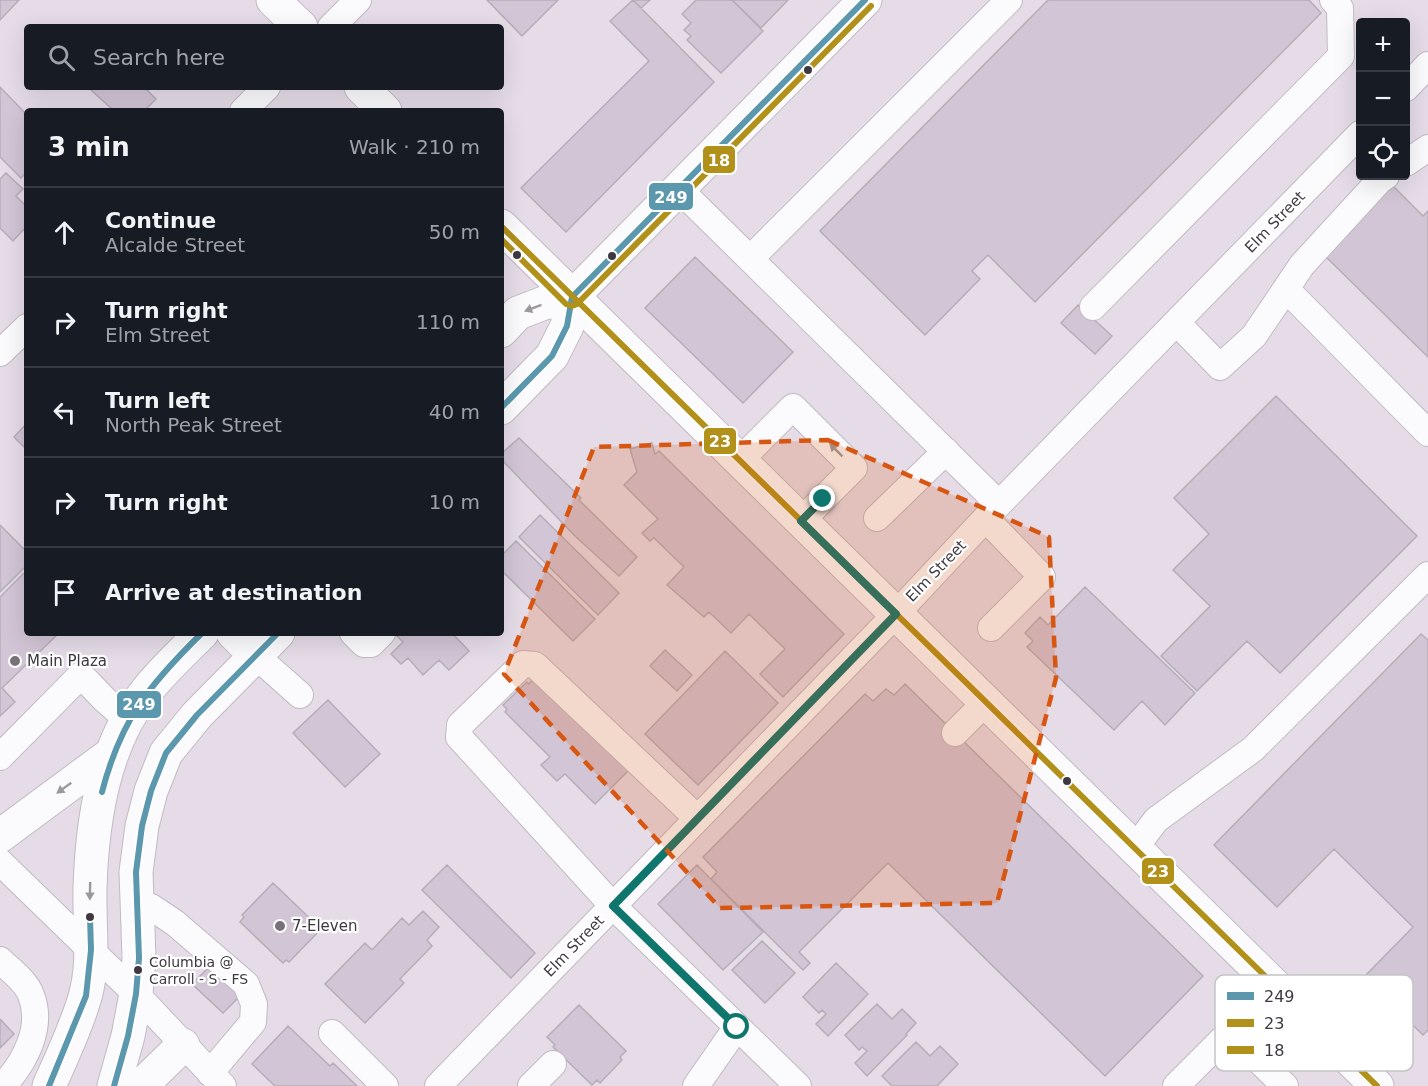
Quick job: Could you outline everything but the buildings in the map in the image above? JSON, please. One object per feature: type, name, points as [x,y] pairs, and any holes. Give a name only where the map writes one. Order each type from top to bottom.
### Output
[{"type":"main road","points":[[273,0],[298,24]]},
{"type":"main road","points":[[504,328],[518,314],[544,303],[572,297],[865,0]]},
{"type":"main road","points":[[364,90],[382,108]]},
{"type":"main road","points":[[504,229],[1264,975]]},
{"type":"main road","points":[[504,405],[552,356],[567,326],[572,297]]},
{"type":"main road","points":[[49,1086],[86,996],[91,950],[90,888],[94,832],[111,754],[145,693],[199,636]]},
{"type":"main road","points":[[114,1086],[128,1036],[136,994],[139,958],[136,872],[142,826],[151,791],[166,753],[256,640]]},
{"type":"main road","points":[[0,836],[111,754]]},
{"type":"main road","points":[[141,1086],[183,1045]]},
{"type":"main road","points":[[1362,1071],[1377,1086]]},
{"type":"street","points":[[334,24],[358,0]]},
{"type":"street","points":[[750,259],[1009,0]]},
{"type":"street","points":[[1093,307],[1341,56],[1340,8],[1333,0]]},
{"type":"street","points":[[1410,84],[1428,65]]},
{"type":"street","points":[[246,108],[264,90]]},
{"type":"street","name":"Elm Street","points":[[440,1085],[1356,138]]},
{"type":"street","points":[[1410,160],[1428,148]]},
{"type":"street","points":[[1177,323],[1220,367],[1254,336],[1302,265],[1380,180]]},
{"type":"street","points":[[679,189],[946,451],[1042,577],[991,628]]},
{"type":"street","points":[[1286,290],[1428,433]]},
{"type":"street","points":[[0,353],[24,330]]},
{"type":"street","points":[[739,461],[793,406],[854,468],[801,521]]},
{"type":"street","points":[[878,518],[946,451]]},
{"type":"street","points":[[1135,848],[1156,820],[1253,748],[1428,575]]},
{"type":"street","points":[[356,636],[364,644],[371,644],[379,636]]},
{"type":"street","points":[[256,640],[300,695]]},
{"type":"street","points":[[697,818],[535,665],[523,664],[460,725],[459,737],[613,906],[798,1086]]},
{"type":"street","points":[[0,757],[81,675],[128,720]]},
{"type":"street","points":[[955,733],[986,702]]},
{"type":"street","points":[[0,862],[136,994],[216,1079],[253,1022],[254,1004],[246,984],[176,923],[151,908],[137,904]]},
{"type":"street","points":[[0,960],[23,982],[31,994],[34,1016],[29,1049],[14,1074],[3,1086]]},
{"type":"street","points":[[696,1086],[737,1027]]},
{"type":"street","points":[[332,1033],[385,1086]]},
{"type":"street","points":[[1176,1086],[1215,1047]]},
{"type":"street","points":[[531,1086],[553,1064]]},
{"type":"street","points":[[1270,1071],[1286,1086]]},
{"type":"highlighted area","points":[[828,440],[1049,537],[1056,678],[997,903],[720,908],[504,674],[594,447]]},
{"type":"transit line","name":"249","points":[[504,405],[552,356],[567,326],[572,297],[865,0]]},
{"type":"transit line","name":"18","points":[[504,242],[566,304],[572,306],[577,304],[871,6]]},
{"type":"transit line","name":"23","points":[[504,229],[1264,975]]},
{"type":"transit line","name":"249","points":[[102,792],[118,744],[139,705],[152,687],[199,636]]},
{"type":"transit line","name":"249","points":[[114,1086],[128,1036],[136,994],[139,958],[136,872],[142,826],[151,791],[166,753],[197,715],[275,636]]},
{"type":"transit line","name":"249","points":[[49,1086],[86,996],[91,950],[90,917]]},
{"type":"transit line","name":"23","points":[[1362,1071],[1377,1086]]},
{"type":"place","name":"Main Plaza","points":[[15,661]]},
{"type":"place","name":"7-Eleven","points":[[280,926]]},
{"type":"place","name":"Columbia @ Carroll - S - FS","points":[[138,970]]},
{"type":"route","points":[[737,1027],[613,906],[896,614],[801,521],[823,499]]}]
